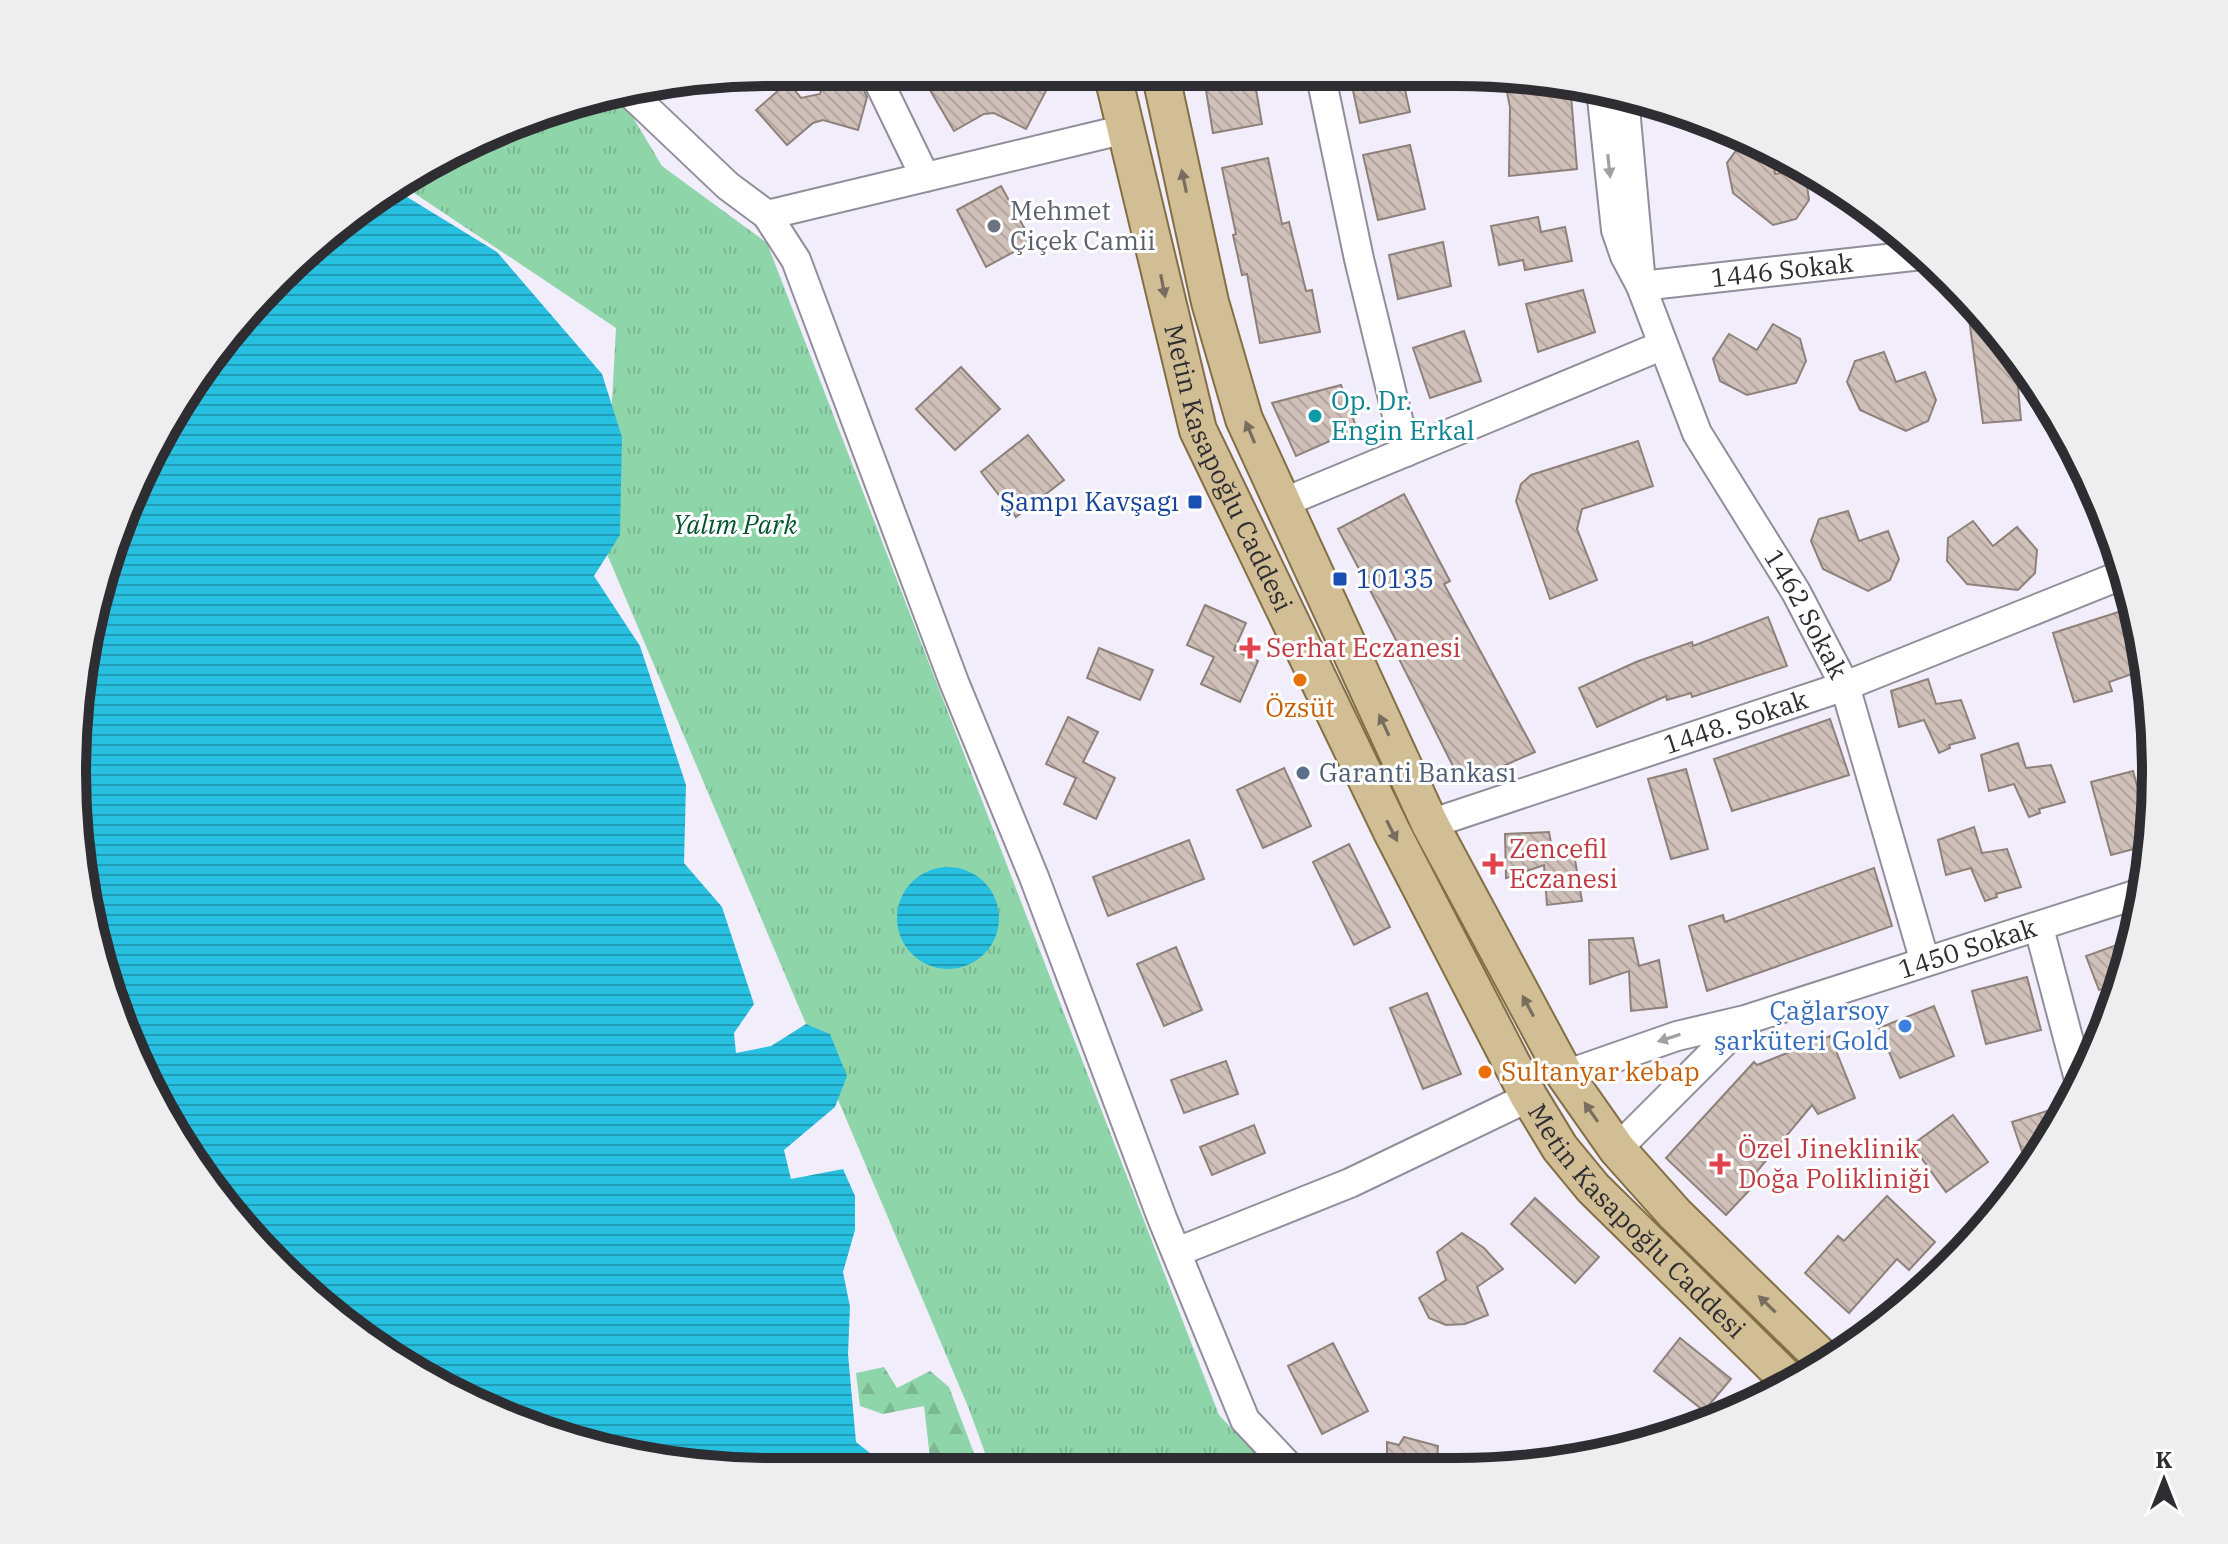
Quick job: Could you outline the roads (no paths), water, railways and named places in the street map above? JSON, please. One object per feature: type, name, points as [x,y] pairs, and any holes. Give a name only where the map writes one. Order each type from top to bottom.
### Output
[{"type":"main road","name":"Metin Kasapoğlu Caddesi","points":[[1115,86],[1198,430],[1392,832],[1529,1097],[1560,1148],[1593,1188],[1783,1375]]},
{"type":"main road","name":"Metin Kasapoğlu Caddesi","points":[[1163,86],[1210,302],[1244,419],[1280,504],[1430,824],[1565,1075],[1617,1149],[1675,1214],[1818,1354]]},
{"type":"street","points":[[881,86],[925,177]]},
{"type":"street","points":[[1323,86],[1359,259],[1406,452]]},
{"type":"street","points":[[637,99],[728,186],[767,215],[796,260],[949,668],[1034,877],[1177,1252],[1245,1420],[1281,1458]]},
{"type":"street","name":"1462 Sokak","points":[[1602,102],[1616,230],[1641,286],[1661,346],[1697,433],[1796,592],[1845,686],[1925,962]]},
{"type":"street","name":"1462 Sokak","points":[[1625,107],[1641,286]]},
{"type":"street","points":[[767,215],[1126,129]]},
{"type":"street","name":"1446 Sokak","points":[[1641,286],[1909,256]]},
{"type":"street","points":[[1280,504],[1661,346]]},
{"type":"street","name":"1448. Sokak","points":[[1430,824],[1845,686],[2114,578]]},
{"type":"street","name":"1450 Sokak","points":[[1565,1075],[1677,1036],[1745,1020],[2130,897]]},
{"type":"street","points":[[2039,928],[2075,1066]]},
{"type":"street","name":"1450 Sokak","points":[[1617,1149],[1745,1020]]},
{"type":"street","points":[[1177,1252],[1350,1183],[1529,1097]]},
{"type":"water","points":[[403,194],[497,252],[602,374],[622,437],[620,535],[594,576],[640,646],[686,785],[684,863],[722,907],[754,1004],[734,1033],[736,1053],[771,1046],[806,1024],[830,1034],[847,1076],[835,1107],[784,1150],[791,1179],[843,1169],[855,1196],[855,1230],[843,1272],[850,1307],[848,1354],[856,1442],[876,1458],[727,1457],[638,1445],[551,1422],[509,1406],[429,1366],[354,1316],[320,1288],[256,1224],[228,1190],[178,1115],[138,1035],[122,993],[99,906],[87,817],[86,772],[87,727],[99,638],[122,551],[138,509],[178,429],[228,354],[256,320],[320,256]]},
{"type":"water","points":[[948,867],[968,871],[984,882],[995,898],[999,918],[995,938],[984,954],[968,965],[948,969],[928,965],[912,954],[901,938],[897,918],[901,898],[912,882],[928,871]]},
{"type":"place","name":"Mehmet Çiçek Camii","points":[[994,226]]},
{"type":"place","name":"Op. Dr. Engin Erkal","points":[[1315,416]]},
{"type":"place","name":"Şampı Kavşagı","points":[[1195,502]]},
{"type":"place","name":"10135","points":[[1340,579]]},
{"type":"place","name":"Serhat Eczanesi","points":[[1250,648]]},
{"type":"place","name":"Özsüt","points":[[1300,680]]},
{"type":"place","name":"Garanti Bankası","points":[[1303,773]]},
{"type":"place","name":"Zencefil Eczanesi","points":[[1493,864]]},
{"type":"place","name":"Çağlarsoy şarküteri Gold","points":[[1905,1026]]},
{"type":"place","name":"Sultanyar kebap","points":[[1485,1072]]},
{"type":"place","name":"Özel Jineklinik Doğa Polikliniği","points":[[1720,1164]]},
{"type":"park label","name":"Yalım Park","points":[[735,525]]}]
